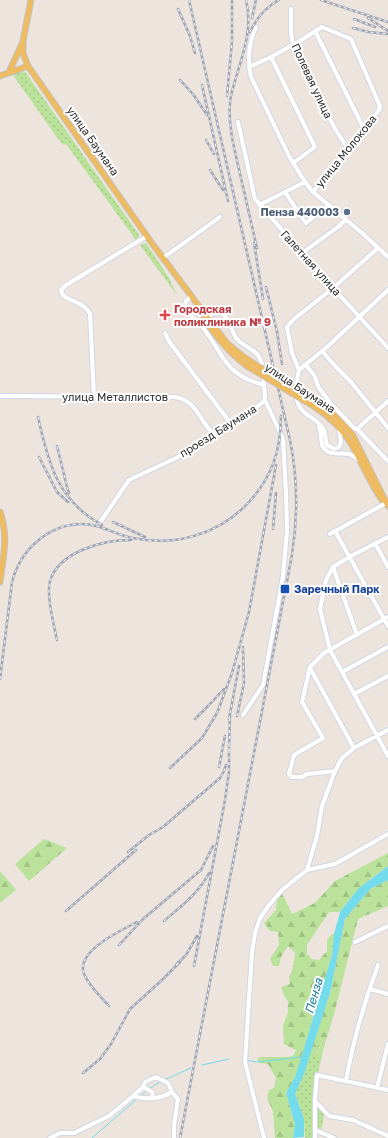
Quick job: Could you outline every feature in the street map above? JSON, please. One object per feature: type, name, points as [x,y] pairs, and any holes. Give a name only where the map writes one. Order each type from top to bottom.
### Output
[{"type":"main road","points":[[0,76],[28,66],[23,53],[23,41],[30,0]]},
{"type":"main road","points":[[9,72],[23,41]]},
{"type":"main road","name":"улица Баумана","points":[[28,66],[147,236],[206,317],[226,342],[249,364]]},
{"type":"main road","name":"улица Баумана","points":[[169,266],[189,298],[221,343],[237,359],[249,364],[335,416],[352,434],[387,504]]},
{"type":"main road","name":"улица Баумана","points":[[317,405],[352,444],[378,493],[387,504]]},
{"type":"main road","points":[[0,512],[5,527],[5,543],[0,582]]},
{"type":"street","name":"Полевая улица","points":[[291,9],[291,33],[293,44],[334,127],[348,149]]},
{"type":"street","points":[[256,27],[248,49],[251,78],[293,163],[313,192],[346,219],[388,257]]},
{"type":"street","name":"улица Молокова","points":[[313,192],[379,110],[380,106],[351,39],[322,27],[315,31]]},
{"type":"street","points":[[249,67],[271,57],[315,31],[364,129]]},
{"type":"street","points":[[271,57],[315,147],[293,163]]},
{"type":"street","name":"Галетная улица","points":[[238,122],[255,199],[388,348]]},
{"type":"street","points":[[260,205],[305,182]]},
{"type":"street","points":[[285,192],[306,223],[329,205]]},
{"type":"street","points":[[163,258],[220,217]]},
{"type":"street","points":[[302,253],[338,227],[346,219]]},
{"type":"street","points":[[94,397],[90,314],[83,305],[62,295],[61,290],[66,285],[147,236]]},
{"type":"street","points":[[339,428],[342,442],[339,447],[334,449],[327,445],[325,431],[299,407],[296,390],[299,370],[292,353],[287,327],[378,248]]},
{"type":"street","points":[[299,370],[388,290]]},
{"type":"street","points":[[189,298],[186,301],[184,308],[200,323],[226,363],[240,375],[264,385]]},
{"type":"street","points":[[206,317],[218,311],[224,314],[228,319],[233,334],[236,338],[259,356],[261,360],[264,385],[264,401],[266,402],[282,440],[287,531],[283,576],[263,685],[243,715]]},
{"type":"street","points":[[165,333],[168,340],[231,424]]},
{"type":"street","points":[[322,350],[388,428]]},
{"type":"street","points":[[305,364],[314,375],[319,388],[332,405],[388,461]]},
{"type":"street","name":"улица Металлистов","points":[[0,396],[184,398],[192,405],[214,434]]},
{"type":"street","name":"проезд Баумана","points":[[101,521],[129,480],[208,441],[214,434],[220,432],[264,401]]},
{"type":"street","points":[[357,429],[388,401]]},
{"type":"street","points":[[317,422],[321,430],[323,447],[327,452],[332,454],[351,455],[360,461]]},
{"type":"street","points":[[330,534],[387,504]]},
{"type":"street","points":[[335,531],[386,618],[388,626]]},
{"type":"street","points":[[388,537],[333,567],[326,580],[320,609],[330,650],[388,756]]},
{"type":"street","points":[[375,543],[388,567]]},
{"type":"street","points":[[333,567],[357,635]]},
{"type":"street","points":[[335,771],[307,774],[302,777],[292,777],[289,774],[294,755],[323,738],[302,702],[310,667],[324,653],[386,618]]},
{"type":"street","points":[[342,672],[388,647]]},
{"type":"street","points":[[310,667],[354,748]]},
{"type":"street","points":[[354,694],[388,676]]},
{"type":"street","points":[[307,870],[317,836],[322,806],[335,771],[342,758],[354,748],[388,730]]},
{"type":"street","points":[[264,1138],[245,1060],[252,952],[256,928],[260,918],[269,904],[282,890],[307,870],[335,864],[388,834]]},
{"type":"street","points":[[355,942],[388,926]]},
{"type":"street","points":[[346,1081],[350,1058],[378,965]]},
{"type":"street","points":[[370,989],[388,994]]},
{"type":"street","points":[[378,1088],[388,1044]]},
{"type":"street","points":[[315,1138],[315,1100],[317,1075],[388,1090]]},
{"type":"street","points":[[50,1138],[60,1133],[74,1133],[109,1116],[143,1087],[145,1082],[156,1077],[168,1083],[172,1092],[178,1099],[174,1125],[174,1138]]},
{"type":"street","points":[[143,1087],[152,1092],[153,1098]]},
{"type":"street","points":[[133,1096],[139,1099],[153,1098],[168,1095],[172,1092]]},
{"type":"street","points":[[315,1100],[329,1116],[353,1120],[388,1136]]},
{"type":"street","points":[[315,1130],[334,1138]]},
{"type":"green space","points":[[23,71],[26,73],[139,235],[139,239],[136,240],[66,144],[63,145],[56,136],[13,75]]},
{"type":"green space","points":[[146,243],[169,278],[177,295],[140,245]]},
{"type":"green space","points":[[44,839],[67,848],[29,881],[15,864]]},
{"type":"green space","points":[[388,853],[388,866],[362,887],[340,912],[329,912],[307,945],[307,954],[312,959],[319,960],[327,951],[327,940],[332,934],[334,934],[332,955],[302,1055],[295,1077],[286,1093],[295,1124],[293,1138],[275,1138],[273,1111],[267,1098],[269,1090],[274,1088],[276,1078],[268,1064],[260,1063],[257,1059],[260,1057],[293,1056],[296,1050],[284,1044],[283,1026],[288,1012],[288,1002],[281,987],[290,984],[289,977],[293,968],[295,953],[288,946],[281,957],[279,966],[273,966],[270,959],[279,945],[278,932],[270,931],[264,923],[276,910],[277,898],[282,893],[292,914],[315,903],[335,881]]},
{"type":"green space","points":[[0,871],[16,890],[0,903]]},
{"type":"green space","points":[[388,880],[388,906],[358,919],[323,1051],[318,1055],[317,1054],[323,1040],[320,1038],[313,1054],[310,1054],[330,993],[345,919],[370,889]]},
{"type":"green space","points":[[319,1038],[323,1039],[317,1053],[318,1055],[323,1051],[318,1073],[315,1074],[313,1100],[324,1115],[321,1131],[314,1129],[313,1138],[305,1138],[304,1119],[295,1094],[304,1074],[310,1054],[313,1054]]},
{"type":"water","points":[[388,866],[388,880],[370,889],[345,919],[330,993],[304,1074],[295,1094],[304,1119],[304,1137],[293,1138],[295,1124],[286,1093],[295,1077],[332,955],[334,934],[340,912],[358,889]]},
{"type":"waterway","points":[[246,1060],[257,1062],[302,1057]]},
{"type":"waterway","points":[[202,1065],[229,1059]]},
{"type":"waterway","points":[[164,1080],[191,1068]]},
{"type":"waterway","points":[[149,1089],[161,1081]]},
{"type":"waterway","points":[[141,1096],[146,1091]]},
{"type":"waterway","points":[[92,1138],[137,1099]]},
{"type":"railway","points":[[180,1138],[292,555],[296,512],[295,469],[290,440],[189,0]]},
{"type":"railway","points":[[227,96],[232,41],[232,0]]},
{"type":"railway","points":[[246,0],[248,10],[248,31],[244,51],[231,95],[230,121],[234,148],[257,248]]},
{"type":"railway","points":[[252,18],[256,0]]},
{"type":"railway","points":[[250,32],[255,22],[262,14],[279,0]]},
{"type":"railway","points":[[321,0],[388,22]]},
{"type":"railway","points":[[178,9],[190,36],[195,53]]},
{"type":"railway","points":[[368,18],[388,31]]},
{"type":"railway","points":[[354,19],[375,27]]},
{"type":"railway","points":[[353,28],[369,32],[388,34]]},
{"type":"railway","points":[[180,80],[193,94],[207,115]]},
{"type":"railway","points":[[202,85],[228,201]]},
{"type":"railway","points":[[206,140],[214,154]]},
{"type":"railway","points":[[210,170],[223,190]]},
{"type":"railway","points":[[254,243],[263,299]]},
{"type":"railway","points":[[266,287],[277,332],[282,364]]},
{"type":"railway","points":[[0,679],[12,582],[21,560],[28,550],[46,535],[57,529],[80,524],[94,525],[133,538],[165,541],[181,539],[211,530],[237,513],[249,502],[264,483],[277,452],[281,428],[281,416]]},
{"type":"railway","points":[[38,417],[46,450],[57,479],[75,504],[87,515],[102,525]]},
{"type":"railway","points":[[57,446],[69,493]]},
{"type":"railway","points":[[39,457],[57,492],[68,502]]},
{"type":"railway","points":[[170,768],[202,738],[217,713],[232,673],[249,612],[276,465]]},
{"type":"railway","points":[[273,529],[276,493]]},
{"type":"railway","points":[[113,522],[145,537]]},
{"type":"railway","points":[[57,640],[49,594],[50,581],[55,571],[72,555],[84,549],[108,542],[131,540]]},
{"type":"railway","points":[[237,716],[244,683],[243,647]]},
{"type":"railway","points":[[229,719],[239,666]]},
{"type":"railway","points":[[195,719],[224,689]]},
{"type":"railway","points":[[229,751],[230,715]]},
{"type":"railway","points":[[219,767],[225,736]]},
{"type":"railway","points":[[194,966],[225,800],[229,772],[229,745]]},
{"type":"railway","points":[[128,852],[149,835],[163,827],[220,778],[226,765]]},
{"type":"railway","points":[[119,945],[143,919],[201,870],[213,846]]},
{"type":"railway","points":[[66,911],[136,850]]},
{"type":"railway","points":[[164,921],[195,893],[209,873]]},
{"type":"railway","points":[[109,1006],[89,983],[84,974],[83,965],[86,957],[102,942],[137,922]]},
{"type":"railway","points":[[176,965],[186,955],[197,936]]},
{"type":"railway","points":[[83,1073],[100,1059],[111,1044],[130,1009],[180,962]]},
{"type":"place","name":"Пенза 440003","points":[[347,212]]},
{"type":"place","name":"Городская поликлиника № 9","points":[[165,315]]},
{"type":"place","name":"Заречный Парк","points":[[285,589]]},
{"type":"water label","name":"Пенза","points":[[314,996]]}]
